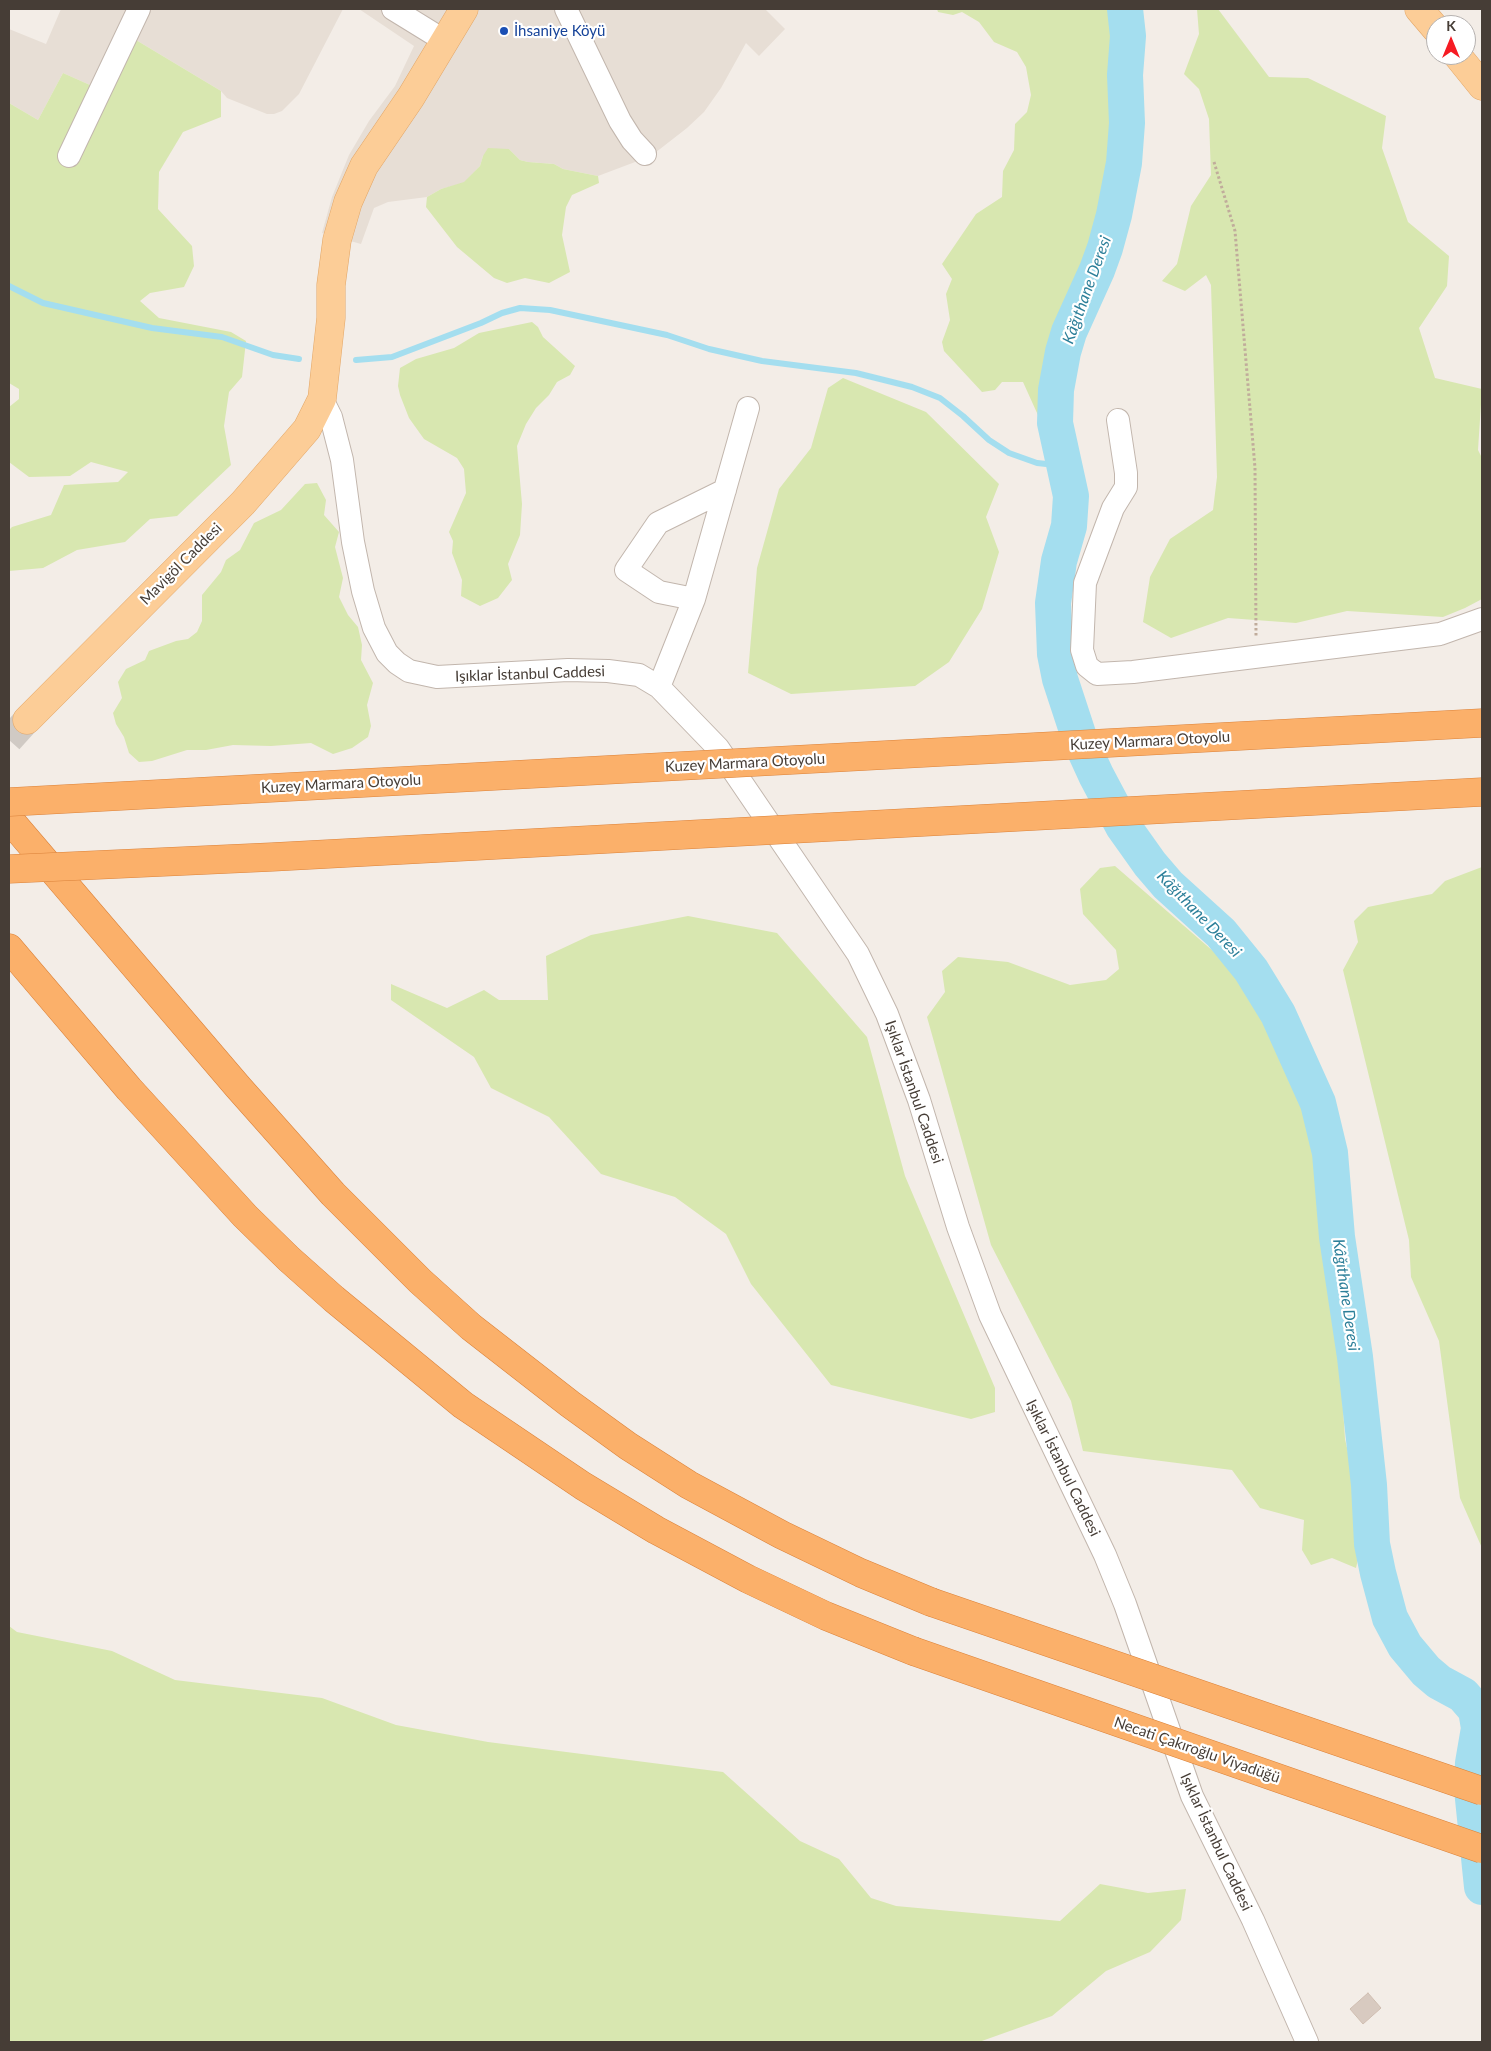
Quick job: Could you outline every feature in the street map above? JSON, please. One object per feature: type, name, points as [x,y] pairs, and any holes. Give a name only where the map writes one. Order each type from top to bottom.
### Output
[{"type":"highway","name":"Kuzey Marmara Otoyolu","points":[[9,802],[1482,723]]},
{"type":"highway","points":[[9,869],[272,857],[1482,792]]},
{"type":"highway","points":[[9,819],[238,1087],[333,1194],[420,1281],[471,1327],[570,1404],[628,1446],[689,1484],[782,1535],[861,1573],[931,1602],[1482,1791]]},
{"type":"highway","name":"Necati Çakıroğlu Viyadüğü","points":[[9,948],[128,1089],[245,1216],[289,1259],[334,1299],[463,1405],[583,1486],[656,1530],[757,1583],[826,1616],[913,1651],[1482,1849]]},
{"type":"main road","points":[[322,399],[331,318],[331,285],[337,240],[348,202],[364,166],[411,97],[464,9]]},
{"type":"main road","points":[[1465,65],[1482,86]]},
{"type":"main road","name":"Mavigöl Caddesi","points":[[27,720],[242,503],[307,429],[322,399]]},
{"type":"street","points":[[69,156],[139,9]]},
{"type":"street","points":[[393,9],[445,41]]},
{"type":"street","points":[[566,9],[620,121],[632,140],[645,154]]},
{"type":"street","name":"Işıklar İstanbul Caddesi","points":[[322,399],[331,417],[342,460],[363,591],[374,628],[387,653],[409,671],[437,678],[568,670],[608,671],[639,676],[659,687],[718,748],[858,954],[887,1014],[918,1100],[958,1227],[990,1315],[1106,1555],[1192,1796],[1253,1920],[1307,2042]]},
{"type":"street","points":[[659,687],[694,599],[748,408]]},
{"type":"street","points":[[1118,420],[1126,473],[1126,487],[1113,508],[1085,582],[1082,650],[1087,666],[1097,674],[1124,673],[1440,634],[1482,619]]},
{"type":"street","points":[[694,599],[659,592],[626,570],[658,523],[725,490]]},
{"type":"path","points":[[1214,162],[1235,230],[1237,250],[1255,468],[1256,657]]},
{"type":"shaded area","points":[[61,9],[343,9],[299,94],[282,111],[274,114],[267,114],[227,98],[221,91],[121,31],[90,85],[63,73],[38,120],[9,103],[9,29],[46,44]]},
{"type":"shaded area","points":[[359,9],[765,9],[785,29],[759,56],[746,43],[721,88],[704,112],[651,156],[598,176],[563,169],[554,164],[520,160],[509,149],[483,156],[480,166],[464,183],[441,189],[427,197],[388,202],[374,208],[361,244],[322,233],[332,197],[349,155],[369,121],[395,86],[414,46]]},
{"type":"green space","points":[[937,9],[1133,9],[1144,29],[1142,82],[1134,107],[1116,237],[1099,286],[1078,324],[1065,382],[1062,417],[1050,429],[1042,424],[1023,382],[1002,382],[995,390],[982,392],[944,351],[942,342],[950,320],[946,294],[952,279],[942,264],[976,214],[1002,197],[1003,171],[1014,150],[1015,124],[1027,112],[1031,95],[1026,67],[1017,52],[994,42],[979,22],[962,12],[953,15],[938,12]]},
{"type":"green space","points":[[1197,9],[1218,9],[1269,77],[1308,78],[1386,116],[1382,148],[1408,222],[1449,256],[1447,286],[1419,328],[1435,378],[1482,389],[1478,450],[1482,458],[1482,599],[1465,608],[1443,617],[1347,611],[1296,623],[1228,618],[1171,638],[1143,622],[1150,577],[1170,539],[1213,510],[1217,477],[1211,285],[1206,275],[1185,291],[1162,281],[1177,264],[1191,206],[1211,175],[1209,119],[1199,89],[1184,74],[1199,34]]},
{"type":"green space","points":[[121,31],[221,91],[221,117],[183,132],[159,172],[158,209],[192,246],[194,266],[184,287],[150,293],[140,301],[159,318],[231,332],[246,341],[242,377],[229,392],[224,426],[231,465],[177,516],[150,519],[125,542],[77,550],[43,568],[9,571],[9,530],[12,527],[51,515],[64,485],[118,482],[128,472],[91,462],[70,476],[29,477],[9,462],[9,407],[19,399],[19,389],[9,383],[9,103],[38,120],[63,73],[90,85]]},
{"type":"green space","points":[[488,148],[509,149],[520,160],[554,164],[563,169],[598,176],[599,183],[572,195],[566,207],[562,235],[570,272],[549,283],[525,278],[507,283],[494,278],[457,247],[426,207],[427,197],[441,189],[464,182],[480,166]]},
{"type":"green space","points":[[532,322],[538,327],[543,337],[575,366],[570,375],[557,382],[549,395],[536,408],[526,424],[517,446],[522,504],[520,535],[508,564],[512,580],[498,598],[480,606],[461,596],[462,580],[452,553],[453,541],[449,532],[466,493],[464,469],[457,458],[424,439],[409,418],[398,386],[400,368],[416,359],[454,348],[479,333]]},
{"type":"green space","points":[[843,378],[926,412],[999,484],[986,517],[999,552],[982,609],[949,662],[915,686],[791,694],[748,673],[757,568],[779,489],[811,448],[828,388]]},
{"type":"green space","points":[[317,483],[326,500],[324,515],[339,532],[335,547],[343,578],[339,597],[348,615],[358,627],[362,645],[361,660],[373,683],[367,705],[371,726],[368,737],[352,748],[333,754],[311,743],[271,746],[233,745],[206,750],[187,750],[152,761],[139,762],[129,753],[113,713],[122,698],[118,682],[126,669],[145,660],[149,651],[176,641],[188,639],[197,632],[202,621],[202,595],[221,572],[226,560],[240,550],[254,523],[281,510],[305,484]]},
{"type":"green space","points":[[1115,866],[1236,971],[1295,1060],[1329,1193],[1345,1439],[1365,1529],[1356,1568],[1332,1558],[1311,1565],[1302,1550],[1304,1520],[1260,1508],[1232,1470],[1083,1451],[1071,1401],[991,1245],[927,1017],[945,992],[942,971],[958,957],[1008,962],[1070,985],[1106,980],[1119,969],[1116,950],[1083,914],[1080,889],[1100,868]]},
{"type":"green space","points":[[1482,867],[1482,1548],[1460,1498],[1439,1341],[1411,1277],[1409,1240],[1343,970],[1358,942],[1354,921],[1368,907],[1432,894],[1445,881]]},
{"type":"green space","points":[[688,916],[777,933],[867,1037],[905,1176],[995,1388],[995,1412],[971,1419],[831,1385],[751,1284],[726,1234],[675,1197],[601,1174],[549,1117],[491,1088],[474,1057],[391,1000],[391,984],[447,1008],[484,990],[499,1000],[548,1000],[546,956],[591,935]]},
{"type":"green space","points":[[9,1626],[17,1632],[112,1651],[175,1680],[322,1698],[396,1725],[488,1742],[723,1772],[800,1841],[839,1859],[871,1898],[896,1906],[1060,1921],[1100,1884],[1148,1893],[1186,1889],[1181,1920],[1150,1952],[1106,1971],[1052,2016],[979,2042],[9,2042]]},
{"type":"building","points":[[1368,1993],[1381,2008],[1363,2024],[1350,2009]]},
{"type":"waterway","name":"Kâğıthane Deresi","points":[[1125,9],[1128,36],[1125,75],[1127,123],[1124,163],[1114,215],[1105,248],[1069,332],[1056,390],[1055,423],[1071,496],[1069,526],[1059,561],[1053,603],[1055,654],[1060,679],[1080,740],[1123,826],[1150,864],[1168,885],[1221,933],[1251,970],[1278,1014],[1318,1103],[1330,1153],[1337,1237],[1355,1357],[1369,1485],[1372,1544],[1378,1573],[1390,1618],[1405,1646],[1426,1671],[1439,1682],[1463,1695],[1476,1710],[1479,1728],[1473,1763],[1472,1789],[1482,1887]]},
{"type":"waterway","points":[[9,286],[43,303],[152,328],[222,337],[273,355],[299,359]]},
{"type":"waterway","points":[[356,360],[392,357],[502,313],[520,308],[550,310],[667,335],[709,349],[762,361],[856,373],[912,387],[940,398],[989,440],[1009,453],[1037,463],[1056,465]]},
{"type":"tunnel","points":[[9,740],[27,720]]},
{"type":"place","name":"İhsaniye Köyü","points":[[504,31]]}]
